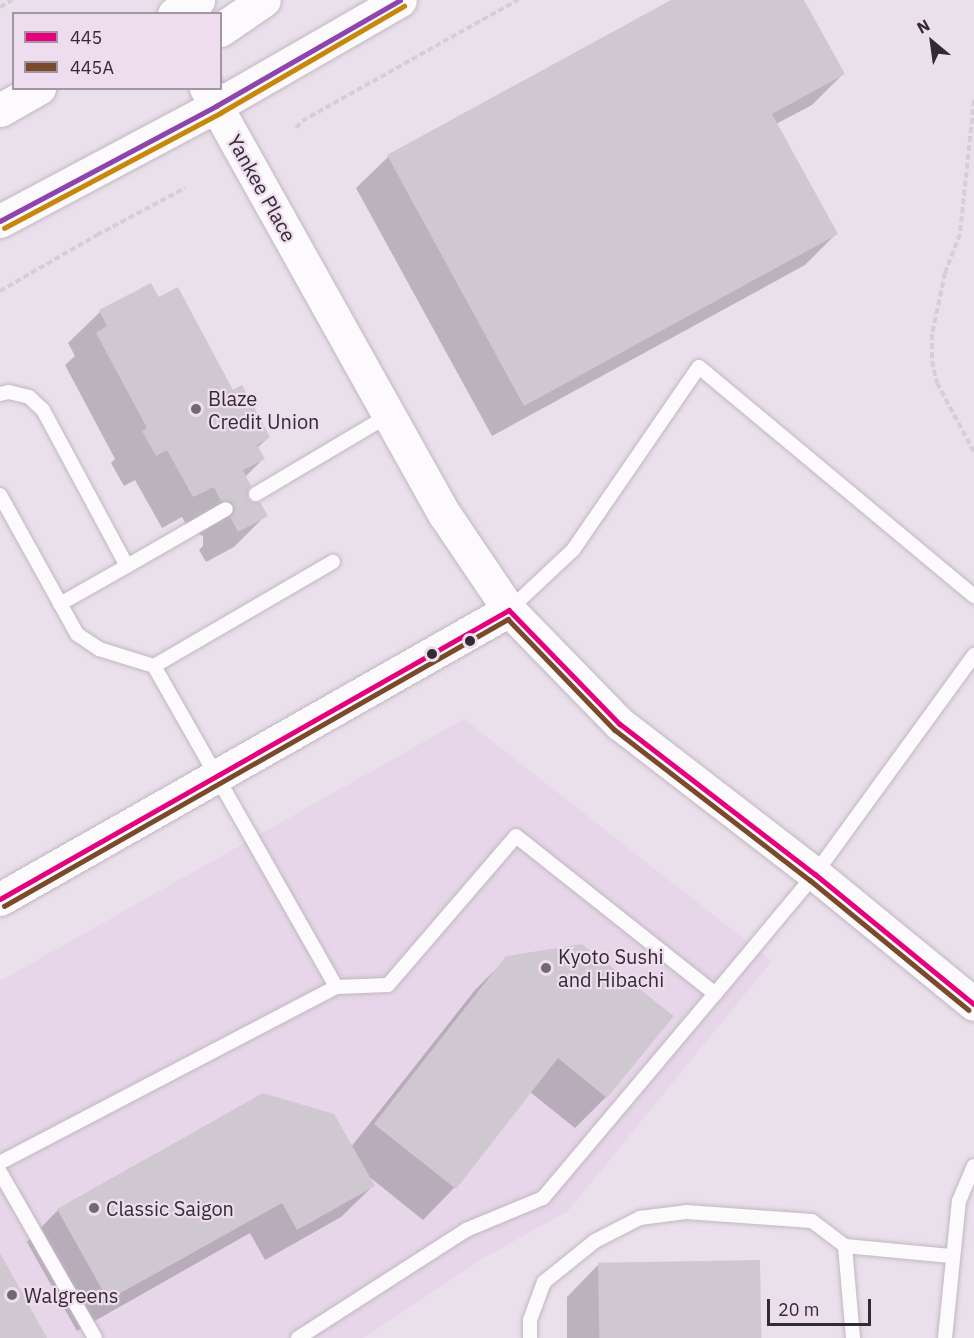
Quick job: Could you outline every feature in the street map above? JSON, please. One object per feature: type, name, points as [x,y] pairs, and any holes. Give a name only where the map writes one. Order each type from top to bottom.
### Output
[{"type":"street","points":[[177,12],[198,0]]},
{"type":"street","points":[[222,29],[264,0]]},
{"type":"street","points":[[0,220],[211,97],[400,0]]},
{"type":"street","points":[[0,110],[35,90]]},
{"type":"street","name":"Yankee Place","points":[[211,97],[445,515],[510,610],[620,724],[815,874],[974,1004]]},
{"type":"street","points":[[0,899],[510,610]]},
{"type":"lane","points":[[510,610],[573,550],[699,367],[974,596]]},
{"type":"lane","points":[[0,394],[9,392],[29,397],[43,410],[127,566]]},
{"type":"lane","points":[[256,494],[389,415]]},
{"type":"lane","points":[[0,495],[76,634],[99,649],[154,666],[336,987]]},
{"type":"lane","points":[[60,604],[226,509]]},
{"type":"lane","points":[[154,666],[333,562]]},
{"type":"lane","points":[[298,1338],[466,1230],[543,1198],[815,874],[974,655]]},
{"type":"lane","points":[[0,1163],[336,987],[388,985],[516,836],[715,994]]},
{"type":"lane","points":[[945,1338],[951,1256],[959,1201],[974,1166]]},
{"type":"lane","points":[[0,1172],[95,1338]]},
{"type":"lane","points":[[530,1338],[530,1320],[544,1282],[595,1241],[640,1218],[686,1212],[812,1221],[845,1246],[951,1256]]},
{"type":"lane","points":[[845,1246],[853,1338]]},
{"type":"path","points":[[0,7],[12,0]]},
{"type":"path","points":[[296,128],[302,121],[518,0]]},
{"type":"path","points":[[974,100],[960,234],[945,273],[932,343],[932,361],[937,383],[974,452]]},
{"type":"path","points":[[0,291],[185,188]]},
{"type":"shaded area","points":[[464,719],[772,961],[568,1211],[480,1260],[363,1338],[0,1338],[0,981]]},
{"type":"building","points":[[671,0],[804,0],[845,74],[772,114],[838,234],[524,406],[387,155]]},
{"type":"building","name":"Blaze Credit Union","points":[[151,283],[159,297],[178,287],[233,390],[242,385],[270,437],[257,445],[265,459],[243,470],[251,486],[248,490],[248,498],[252,502],[260,502],[268,516],[238,532],[230,517],[235,510],[231,502],[221,501],[214,487],[193,497],[167,450],[156,456],[142,431],[147,428],[96,333],[107,326],[99,310]]},
{"type":"building","points":[[582,944],[674,1016],[607,1098],[558,1058],[456,1189],[374,1124],[506,956]]},
{"type":"building","points":[[263,1093],[334,1114],[375,1186],[297,1230],[282,1203],[108,1300],[57,1209]]},
{"type":"building","name":"Walgreens","points":[[0,1253],[47,1338],[0,1338]]},
{"type":"building","points":[[760,1260],[761,1338],[599,1338],[598,1263]]},
{"type":"transit line","points":[[0,221],[216,106],[400,0]]},
{"type":"transit line","points":[[4,228],[220,113],[404,6]]},
{"type":"transit line","name":"445","points":[[509,610],[620,724],[815,874],[974,1004]]},
{"type":"transit line","name":"445","points":[[0,899],[509,610]]},
{"type":"transit line","name":"445A","points":[[4,906],[508,619],[615,730],[810,880],[969,1010]]},
{"type":"place","name":"Blaze Credit Union","points":[[196,409]]},
{"type":"place","name":"Kyoto Sushi and Hibachi","points":[[546,968]]},
{"type":"place","name":"Classic Saigon","points":[[94,1208]]},
{"type":"place","name":"Walgreens","points":[[12,1295]]}]
